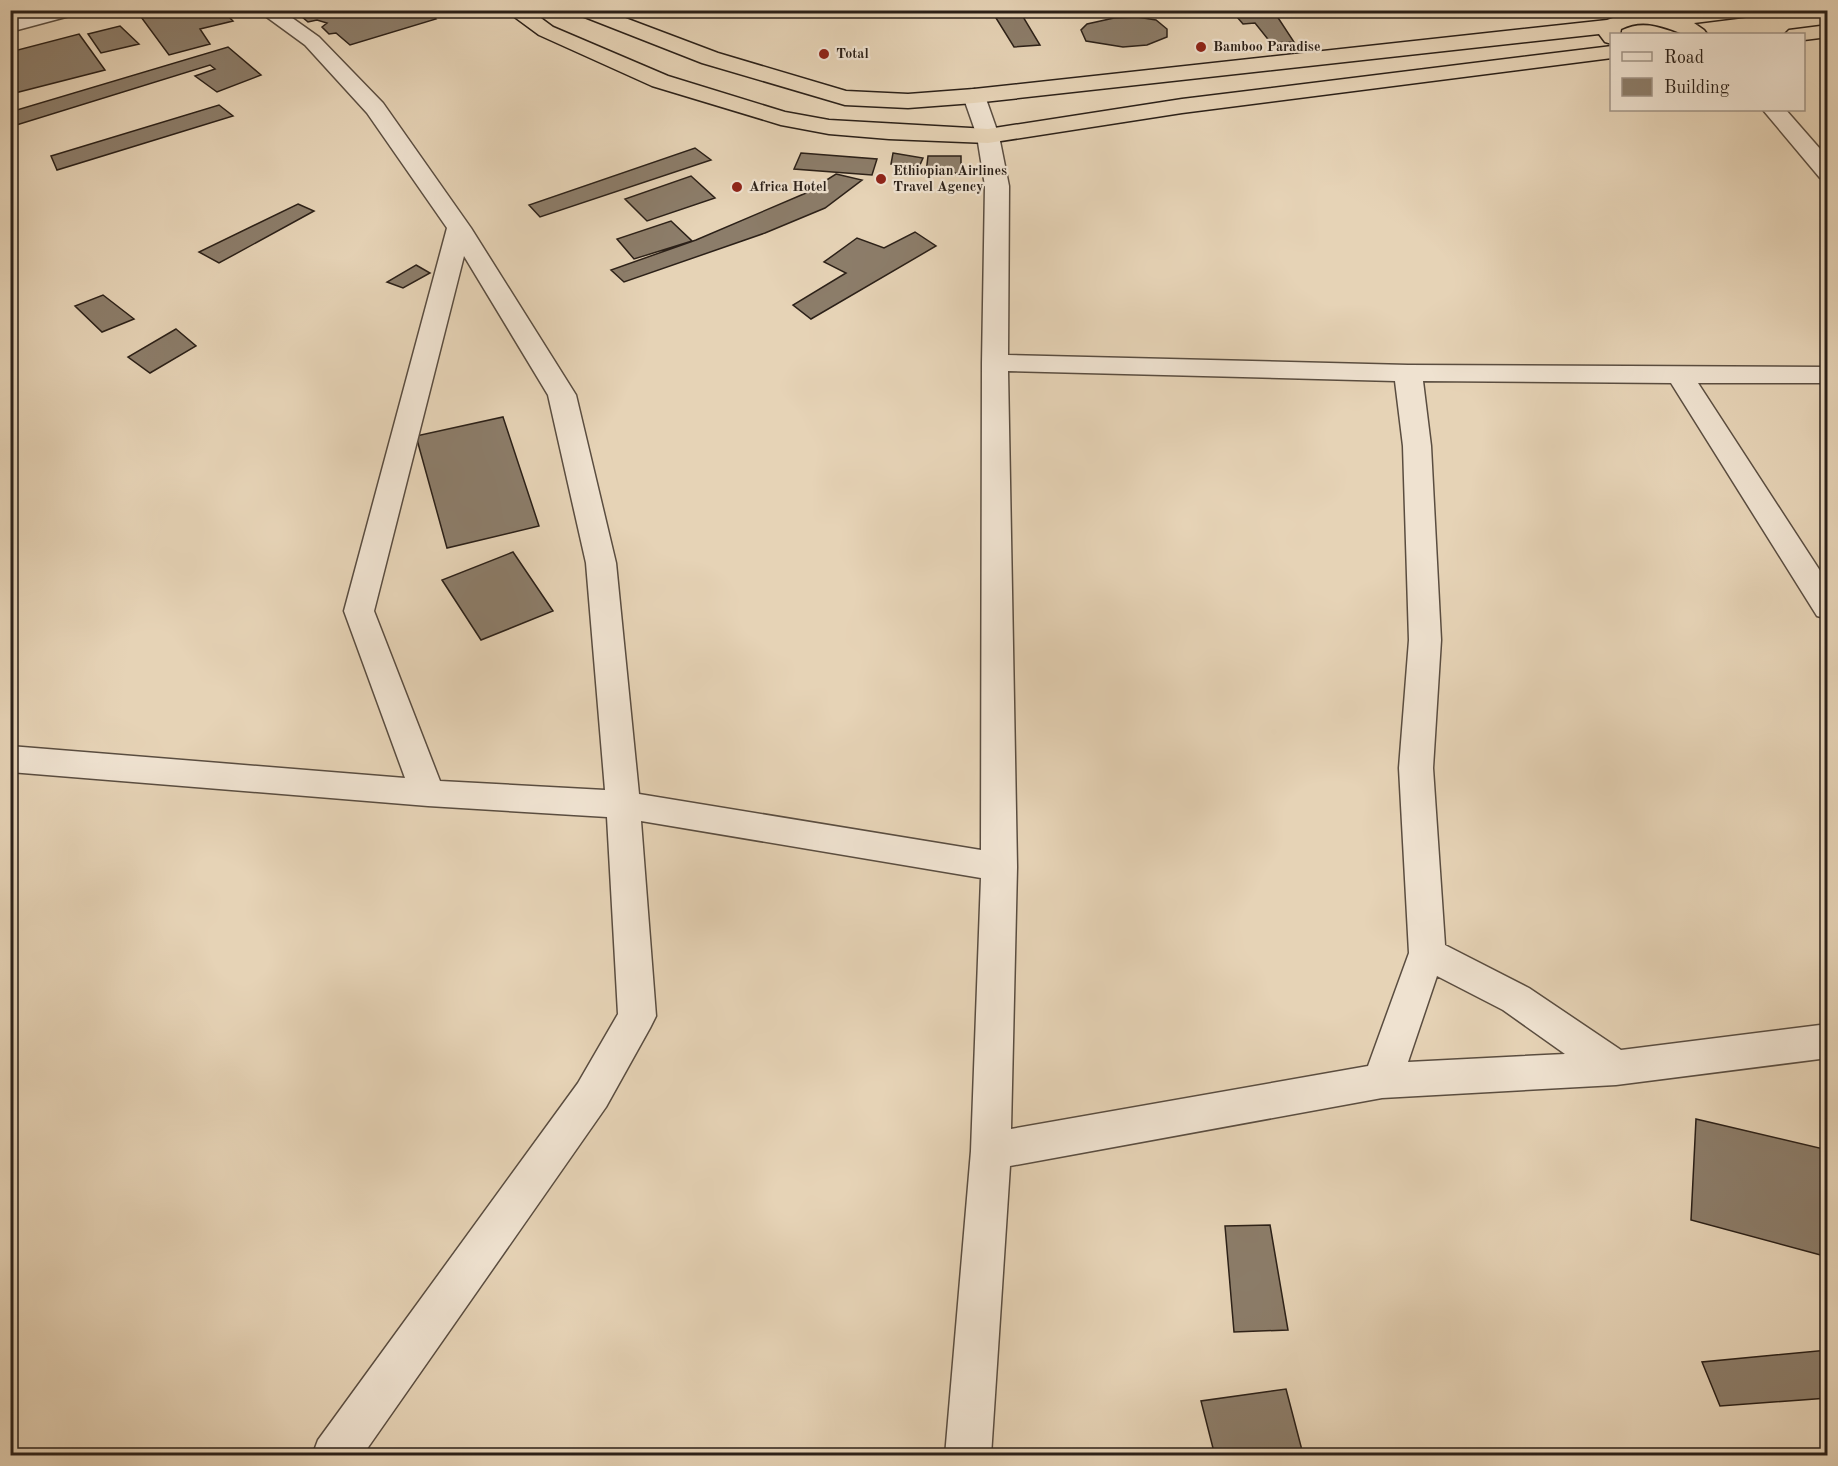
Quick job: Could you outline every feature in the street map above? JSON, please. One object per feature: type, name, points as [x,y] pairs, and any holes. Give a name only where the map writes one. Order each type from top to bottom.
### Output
[{"type":"highway","points":[[515,10],[546,31],[660,81],[782,118],[841,128],[988,136],[1182,106],[1610,52]]},
{"type":"highway","points":[[584,10],[710,58],[845,98],[908,101],[1612,32],[1627,19],[1638,17],[1665,20],[1679,24],[1695,33]]},
{"type":"highway","points":[[1665,20],[1750,10]]},
{"type":"highway","points":[[1805,33],[1827,31]]},
{"type":"street","points":[[10,26],[70,10]]},
{"type":"street","points":[[267,10],[312,41],[375,108],[459,228],[562,395],[601,564],[623,805],[637,1016],[592,1095],[334,1455]]},
{"type":"street","points":[[968,1455],[991,1151],[999,867],[995,363],[997,186],[988,136],[974,96]]},
{"type":"street","points":[[1775,111],[1827,172]]},
{"type":"street","points":[[428,793],[359,611],[459,228]]},
{"type":"street","points":[[995,363],[1408,373],[1827,375]]},
{"type":"street","points":[[1382,1081],[1427,953],[1416,768],[1425,640],[1417,446],[1408,373]]},
{"type":"street","points":[[1678,373],[1827,608]]},
{"type":"street","points":[[10,759],[428,793],[623,805],[999,867]]},
{"type":"street","points":[[1427,953],[1515,999],[1616,1068]]},
{"type":"street","points":[[991,1151],[1382,1081],[1616,1068],[1827,1041]]},
{"type":"building","points":[[165,10],[222,10],[233,21],[200,29],[210,44],[169,55],[141,17]]},
{"type":"building","points":[[294,10],[427,10],[436,19],[350,45],[336,33],[329,34],[322,27],[327,23],[317,20],[308,22]]},
{"type":"building","points":[[991,10],[1019,10],[1040,45],[1014,47]]},
{"type":"building","points":[[1231,10],[1273,10],[1294,42],[1271,43],[1255,23],[1243,24]]},
{"type":"building","points":[[1137,17],[1156,20],[1167,29],[1167,37],[1147,45],[1123,47],[1086,41],[1081,30],[1087,24],[1114,18]]},
{"type":"building","points":[[120,26],[139,44],[101,53],[88,34]]},
{"type":"building","points":[[79,34],[105,70],[11,94],[10,52]]},
{"type":"building","points":[[228,47],[261,75],[217,92],[195,76],[215,69],[210,65],[10,127],[10,112]]},
{"type":"building","points":[[219,105],[233,116],[57,170],[51,156]]},
{"type":"building","points":[[695,148],[711,160],[540,217],[529,205]]},
{"type":"building","points":[[801,153],[877,159],[872,175],[794,169]]},
{"type":"building","points":[[893,153],[923,158],[919,167],[891,164]]},
{"type":"building","points":[[928,156],[961,156],[961,173],[926,173]]},
{"type":"building","points":[[836,174],[862,180],[825,208],[765,233],[624,282],[611,270],[696,240],[806,193]]},
{"type":"building","points":[[691,176],[715,198],[647,221],[625,199]]},
{"type":"building","points":[[298,204],[314,211],[219,263],[199,252]]},
{"type":"building","points":[[671,221],[692,241],[634,259],[617,239]]},
{"type":"building","points":[[915,232],[936,246],[811,319],[793,305],[846,273],[824,262],[857,238],[884,248]]},
{"type":"building","points":[[416,265],[430,273],[403,288],[387,282]]},
{"type":"building","points":[[103,295],[134,319],[102,332],[75,306]]},
{"type":"building","points":[[176,329],[196,346],[150,373],[128,357]]},
{"type":"building","points":[[503,417],[539,526],[447,548],[416,436]]},
{"type":"building","points":[[513,552],[553,611],[481,640],[442,580]]},
{"type":"building","points":[[1696,1119],[1828,1150],[1828,1257],[1691,1220]]},
{"type":"building","points":[[1270,1225],[1288,1330],[1234,1332],[1225,1226]]},
{"type":"building","points":[[1828,1350],[1828,1398],[1720,1406],[1702,1362]]},
{"type":"building","points":[[1286,1389],[1303,1454],[1215,1456],[1201,1401]]},
{"type":"place","name":"Bamboo Paradise","points":[[1201,47]]},
{"type":"place","name":"Total","points":[[824,54]]},
{"type":"place","name":"Ethiopian Airlines Travel Agency","points":[[881,179]]},
{"type":"place","name":"Africa Hotel","points":[[737,187]]}]
